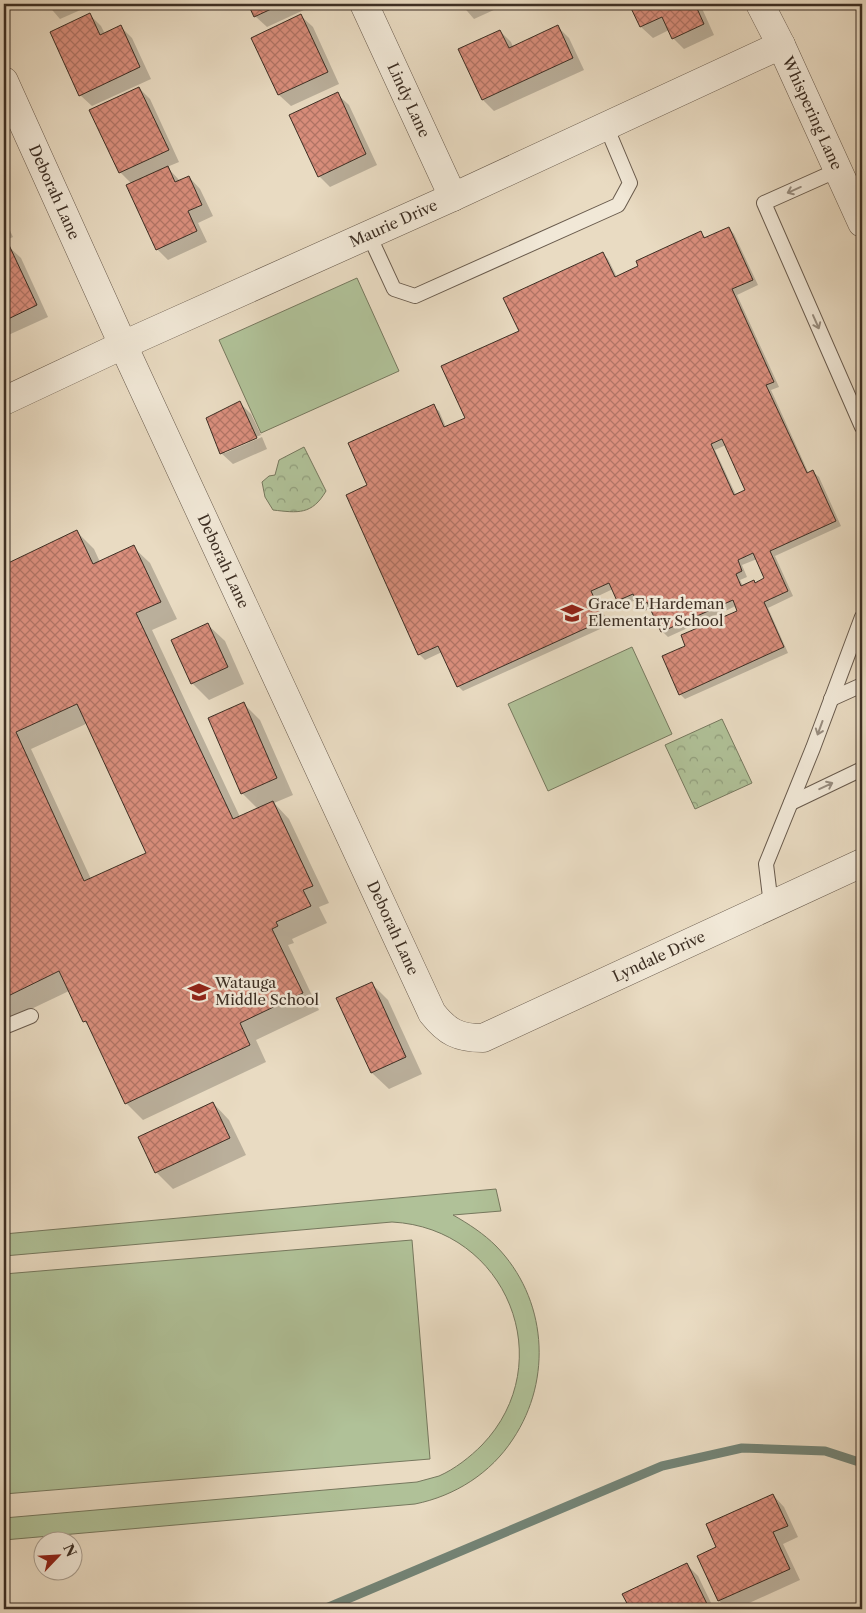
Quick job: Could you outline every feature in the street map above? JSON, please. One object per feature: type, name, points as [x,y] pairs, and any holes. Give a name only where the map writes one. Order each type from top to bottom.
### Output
[{"type":"street","name":"Lindy Lane","points":[[364,4],[454,197]]},
{"type":"street","name":"Whispering Lane","points":[[760,4],[781,45],[862,223]]},
{"type":"street","name":"Maurie Drive","points":[[4,401],[454,197],[781,45]]},
{"type":"street","name":"Deborah Lane","points":[[4,81],[123,346],[432,1013],[441,1025],[454,1033]]},
{"type":"street","name":"Lyndale Drive","points":[[454,1033],[468,1038],[483,1038],[862,863]]},
{"type":"lane","points":[[369,235],[394,289],[415,296],[618,205],[630,183],[606,126]]},
{"type":"lane","points":[[838,170],[764,203],[862,427]]},
{"type":"lane","points":[[772,905],[766,864],[813,748],[862,617]]},
{"type":"lane","points":[[831,699],[862,685]]},
{"type":"lane","points":[[791,803],[862,769]]},
{"type":"lane","points":[[4,1027],[31,1016]]},
{"type":"green space","points":[[357,278],[399,371],[261,433],[219,340]]},
{"type":"green space","points":[[304,447],[326,491],[315,505],[304,511],[273,510],[265,497],[262,482],[269,476],[275,475],[279,460]]},
{"type":"green space","points":[[632,647],[672,734],[548,791],[508,704]]},
{"type":"green space","points":[[722,719],[752,783],[695,809],[665,745]]},
{"type":"green space","points":[[496,1189],[501,1211],[453,1215],[496,1246],[513,1267],[526,1290],[534,1314],[539,1340],[539,1365],[534,1391],[526,1416],[504,1451],[483,1472],[458,1489],[415,1504],[82,1533],[82,1530],[32,1530],[32,1538],[4,1540],[4,1518],[417,1482],[439,1476],[456,1466],[482,1445],[506,1412],[517,1376],[519,1340],[510,1305],[492,1274],[466,1248],[432,1230],[392,1222],[4,1256],[4,1234]]},
{"type":"green space","points":[[412,1240],[430,1459],[4,1494],[4,1274]]},
{"type":"building","points":[[248,4],[282,4],[254,17]]},
{"type":"building","points":[[629,4],[695,4],[704,24],[672,39],[662,17],[640,27]]},
{"type":"building","points":[[90,13],[100,35],[121,25],[140,67],[79,96],[50,32]]},
{"type":"building","points":[[301,14],[328,72],[278,95],[251,38]]},
{"type":"building","points":[[558,25],[573,58],[482,100],[458,49],[500,30],[509,48]]},
{"type":"building","points":[[139,87],[169,150],[119,173],[89,110]]},
{"type":"building","points":[[338,92],[366,154],[318,177],[289,115]]},
{"type":"building","points":[[168,166],[175,182],[189,176],[202,205],[188,211],[197,231],[156,250],[126,185]]},
{"type":"building","points":[[729,227],[753,280],[732,289],[774,382],[766,385],[807,473],[813,470],[836,521],[770,551],[788,591],[764,602],[784,647],[679,695],[662,656],[685,646],[681,635],[737,611],[733,600],[661,632],[647,602],[639,606],[633,594],[617,601],[609,583],[591,591],[604,620],[457,687],[438,646],[418,655],[346,495],[367,485],[348,443],[434,404],[444,427],[465,418],[441,366],[519,331],[503,298],[603,252],[615,277],[638,266],[636,261],[701,231],[704,238]],"holes":[[[722,439],[745,490],[734,495],[711,444]],[[753,553],[764,578],[755,583],[754,580],[741,586],[736,574],[742,571],[738,560]]]},
{"type":"building","points":[[9,245],[37,305],[4,321],[4,248]]},
{"type":"building","points":[[240,401],[257,438],[220,454],[206,418]]},
{"type":"building","points":[[77,530],[93,564],[134,545],[161,602],[136,613],[233,819],[273,801],[313,886],[303,890],[311,906],[276,922],[278,926],[272,929],[303,993],[240,1023],[250,1045],[125,1104],[86,1021],[83,1022],[59,971],[4,998],[4,565]],"holes":[[[77,704],[146,853],[84,881],[16,732]]]},
{"type":"building","points":[[208,623],[228,667],[191,684],[171,640]]},
{"type":"building","points":[[244,702],[277,778],[241,794],[208,718]]},
{"type":"building","points":[[372,982],[406,1057],[371,1073],[336,998]]},
{"type":"building","points":[[213,1102],[230,1138],[155,1173],[138,1137]]},
{"type":"building","points":[[773,1494],[788,1526],[773,1532],[790,1569],[718,1601],[697,1556],[716,1547],[706,1524]]},
{"type":"building","points":[[687,1563],[708,1606],[702,1609],[630,1609],[622,1594]]},
{"type":"waterway","points":[[324,1609],[662,1466],[742,1448],[825,1451],[862,1463]]},
{"type":"place","name":"Grace E Hardeman Elementary School","points":[[572,613]]},
{"type":"place","name":"Watauga Middle School","points":[[199,992]]}]
